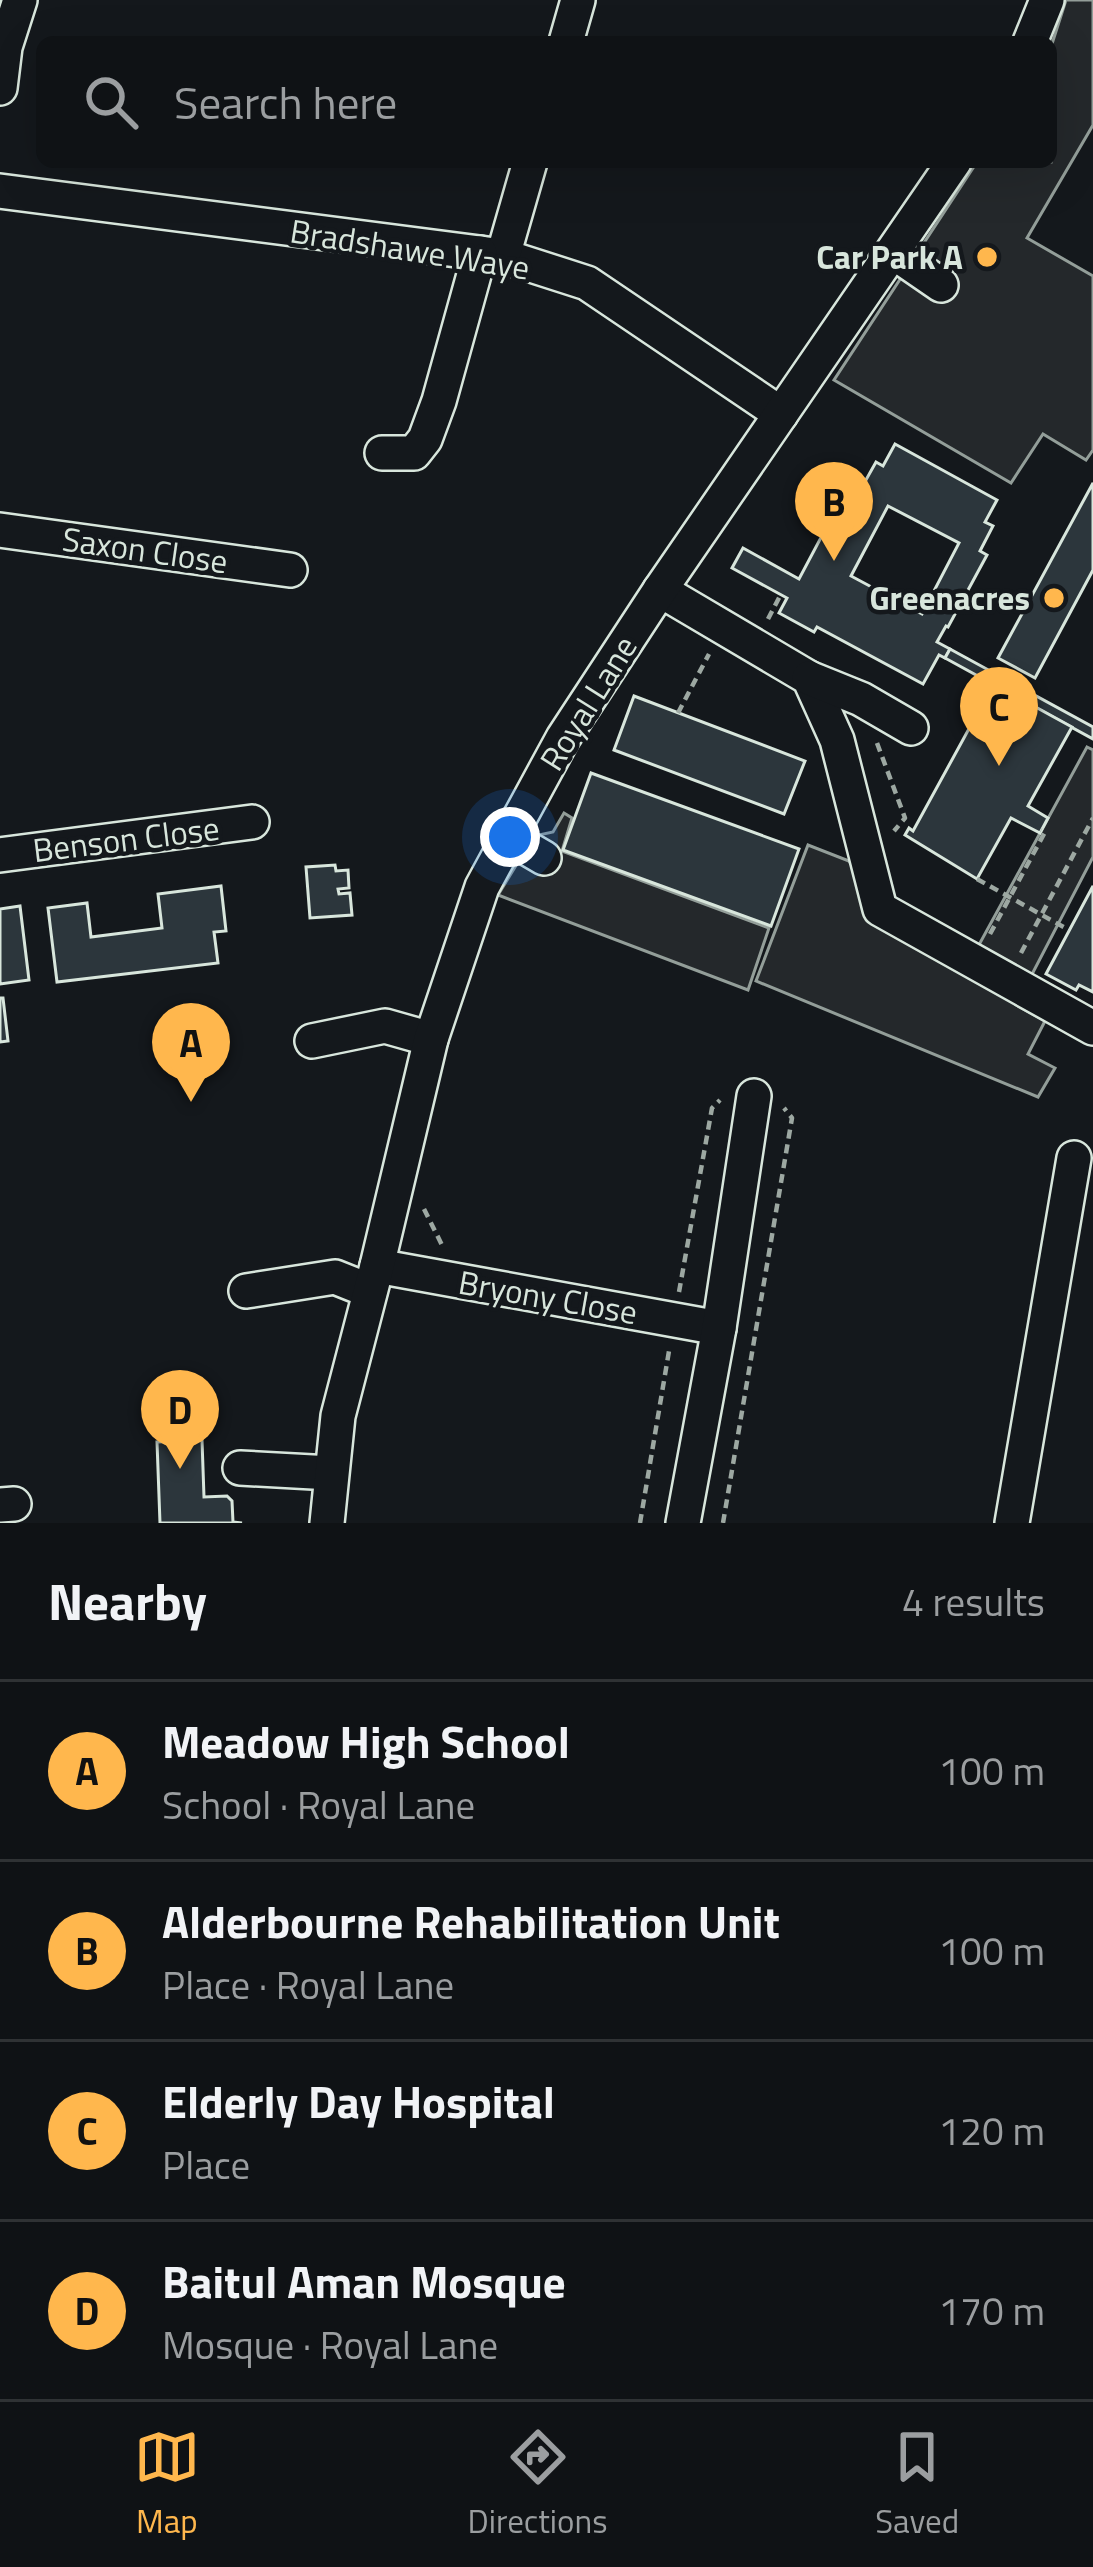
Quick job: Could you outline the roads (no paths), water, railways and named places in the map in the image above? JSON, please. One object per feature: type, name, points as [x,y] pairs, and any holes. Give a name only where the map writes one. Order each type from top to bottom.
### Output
[{"type":"street","points":[[0,88],[5,47],[20,0]]},
{"type":"street","points":[[568,36],[578,0]]},
{"type":"street","points":[[1032,36],[1047,0]]},
{"type":"street","points":[[382,453],[414,453],[425,439],[527,168]]},
{"type":"street","name":"Royal Lane","points":[[327,1523],[338,1416],[431,1039],[482,887],[563,738],[950,168]]},
{"type":"street","name":"Bradshawe Waye","points":[[0,191],[491,255],[587,283],[781,414]]},
{"type":"street","points":[[893,252],[941,285]]},
{"type":"street","name":"Saxon Close","points":[[0,530],[290,570]]},
{"type":"street","points":[[660,590],[809,678],[861,699],[911,728]]},
{"type":"street","points":[[809,678],[837,740],[880,909],[1093,1028]]},
{"type":"street","name":"Benson Close","points":[[0,855],[252,822]]},
{"type":"street","points":[[508,836],[544,858]]},
{"type":"street","points":[[312,1041],[385,1026],[431,1039]]},
{"type":"street","points":[[683,1523],[754,1096]]},
{"type":"street","points":[[1012,1523],[1074,1158]]},
{"type":"street","name":"Bryony Close","points":[[246,1291],[334,1277],[460,1282],[719,1328]]},
{"type":"street","points":[[240,1468],[331,1473]]},
{"type":"place","name":"Car Park A","points":[[987,257]]},
{"type":"place","name":"Alderbourne Rehabilitation Unit","points":[[834,561]]},
{"type":"place","name":"Greenacres","points":[[1054,598]]},
{"type":"place","name":"Elderly Day Hospital","points":[[999,766]]},
{"type":"place","name":"Meadow High School","points":[[191,1102]]},
{"type":"place","name":"Baitul Aman Mosque","points":[[180,1469]]}]
